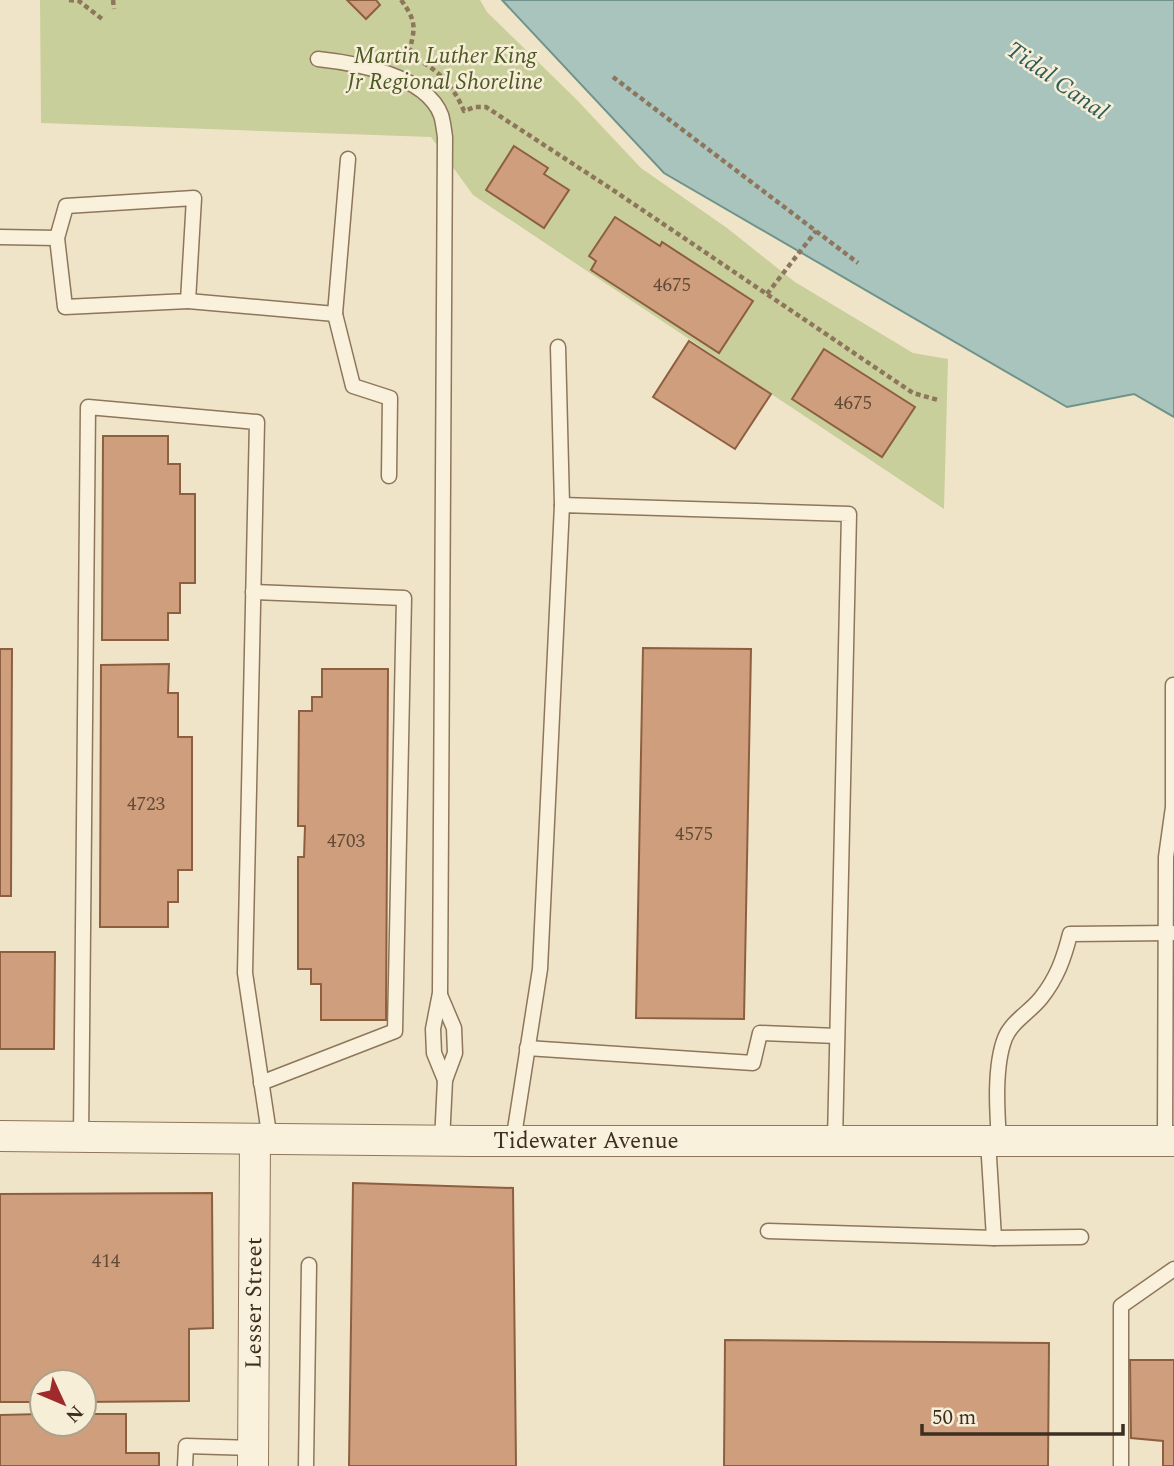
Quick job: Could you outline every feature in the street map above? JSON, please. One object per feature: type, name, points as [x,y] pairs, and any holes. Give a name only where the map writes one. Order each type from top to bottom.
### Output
[{"type":"street","name":"Tidewater Avenue","points":[[0,1136],[513,1142],[1170,1141]]},
{"type":"street","name":"Lesser Street","points":[[253,1457],[262,1140]]},
{"type":"lane","points":[[318,60],[346,62],[411,83],[428,97],[440,113],[445,136],[440,993],[433,1030],[434,1053],[445,1080]]},
{"type":"lane","points":[[348,159],[335,314],[353,386],[390,398],[389,476]]},
{"type":"lane","points":[[188,302],[194,198],[66,206],[57,238],[65,307],[188,302],[335,314]]},
{"type":"lane","points":[[0,237],[57,238]]},
{"type":"lane","points":[[513,1142],[540,969],[562,505],[558,347]]},
{"type":"lane","points":[[81,1138],[88,407],[257,422],[245,973],[261,1083],[262,1140]]},
{"type":"lane","points":[[562,505],[849,514],[835,1141]]},
{"type":"lane","points":[[253,592],[404,598],[395,1031],[261,1083]]},
{"type":"lane","points":[[1170,1141],[1170,933],[1166,857],[1173,807],[1174,685]]},
{"type":"lane","points":[[994,1238],[993,1141],[1001,1053],[1006,1036],[1041,998],[1063,964],[1070,934],[1170,933]]},
{"type":"lane","points":[[440,993],[454,1028],[455,1053],[445,1080],[442,1141]]},
{"type":"lane","points":[[527,1048],[753,1063],[760,1033],[837,1036]]},
{"type":"lane","points":[[768,1231],[994,1238],[1081,1237]]},
{"type":"lane","points":[[306,1466],[309,1265]]},
{"type":"lane","points":[[1121,1466],[1121,1306],[1174,1269]]},
{"type":"lane","points":[[185,1466],[186,1446],[253,1457]]},
{"type":"path","points":[[69,0],[79,1],[102,19]]},
{"type":"path","points":[[113,0],[114,9]]},
{"type":"path","points":[[401,0],[416,29],[408,56]]},
{"type":"path","points":[[613,77],[858,263]]},
{"type":"path","points":[[464,111],[486,107],[913,393],[938,400]]},
{"type":"path","points":[[767,294],[816,231]]},
{"type":"green space","name":"Martin Luther King Jr Regional Shoreline","points":[[40,0],[480,0],[487,12],[577,100],[641,168],[727,228],[795,282],[913,353],[948,359],[944,509],[473,195],[431,137],[41,123]]},
{"type":"water","name":"Tidal Canal","points":[[502,0],[1174,0],[1174,417],[1134,394],[1067,407],[664,173]]},
{"type":"building","points":[[347,0],[376,0],[380,5],[366,19]]},
{"type":"building","points":[[514,146],[548,168],[544,174],[569,190],[544,228],[486,190]]},
{"type":"building","points":[[615,217],[660,246],[662,242],[753,301],[719,353],[591,270],[596,261],[589,256]]},
{"type":"building","points":[[689,341],[771,394],[735,449],[653,397]]},
{"type":"building","points":[[824,349],[915,407],[882,457],[792,399]]},
{"type":"building","points":[[103,436],[168,436],[168,464],[180,464],[180,494],[195,494],[195,583],[180,583],[180,613],[168,613],[168,640],[102,640]]},
{"type":"building","points":[[643,648],[751,649],[744,1019],[636,1018]]},
{"type":"building","points":[[0,649],[12,649],[11,896],[0,896]]},
{"type":"building","points":[[169,664],[168,693],[178,693],[178,737],[192,737],[192,870],[178,870],[178,902],[168,902],[168,927],[100,927],[101,665]]},
{"type":"building","points":[[322,669],[388,669],[386,1020],[321,1020],[321,984],[311,984],[311,969],[298,969],[298,857],[304,857],[305,826],[298,826],[299,711],[312,711],[312,697],[322,697]]},
{"type":"building","points":[[0,952],[55,952],[54,1049],[0,1049]]},
{"type":"building","points":[[353,1183],[513,1188],[516,1466],[349,1466]]},
{"type":"building","points":[[212,1193],[213,1328],[189,1329],[189,1401],[98,1402],[98,1368],[28,1368],[28,1402],[0,1402],[0,1194]]},
{"type":"building","points":[[725,1340],[1049,1343],[1048,1466],[724,1466]]},
{"type":"building","points":[[1130,1360],[1174,1360],[1174,1466],[1163,1466],[1163,1441],[1131,1438]]},
{"type":"building","points":[[28,1414],[28,1438],[98,1438],[98,1414],[126,1414],[126,1453],[159,1453],[159,1466],[0,1466],[0,1415]]}]
